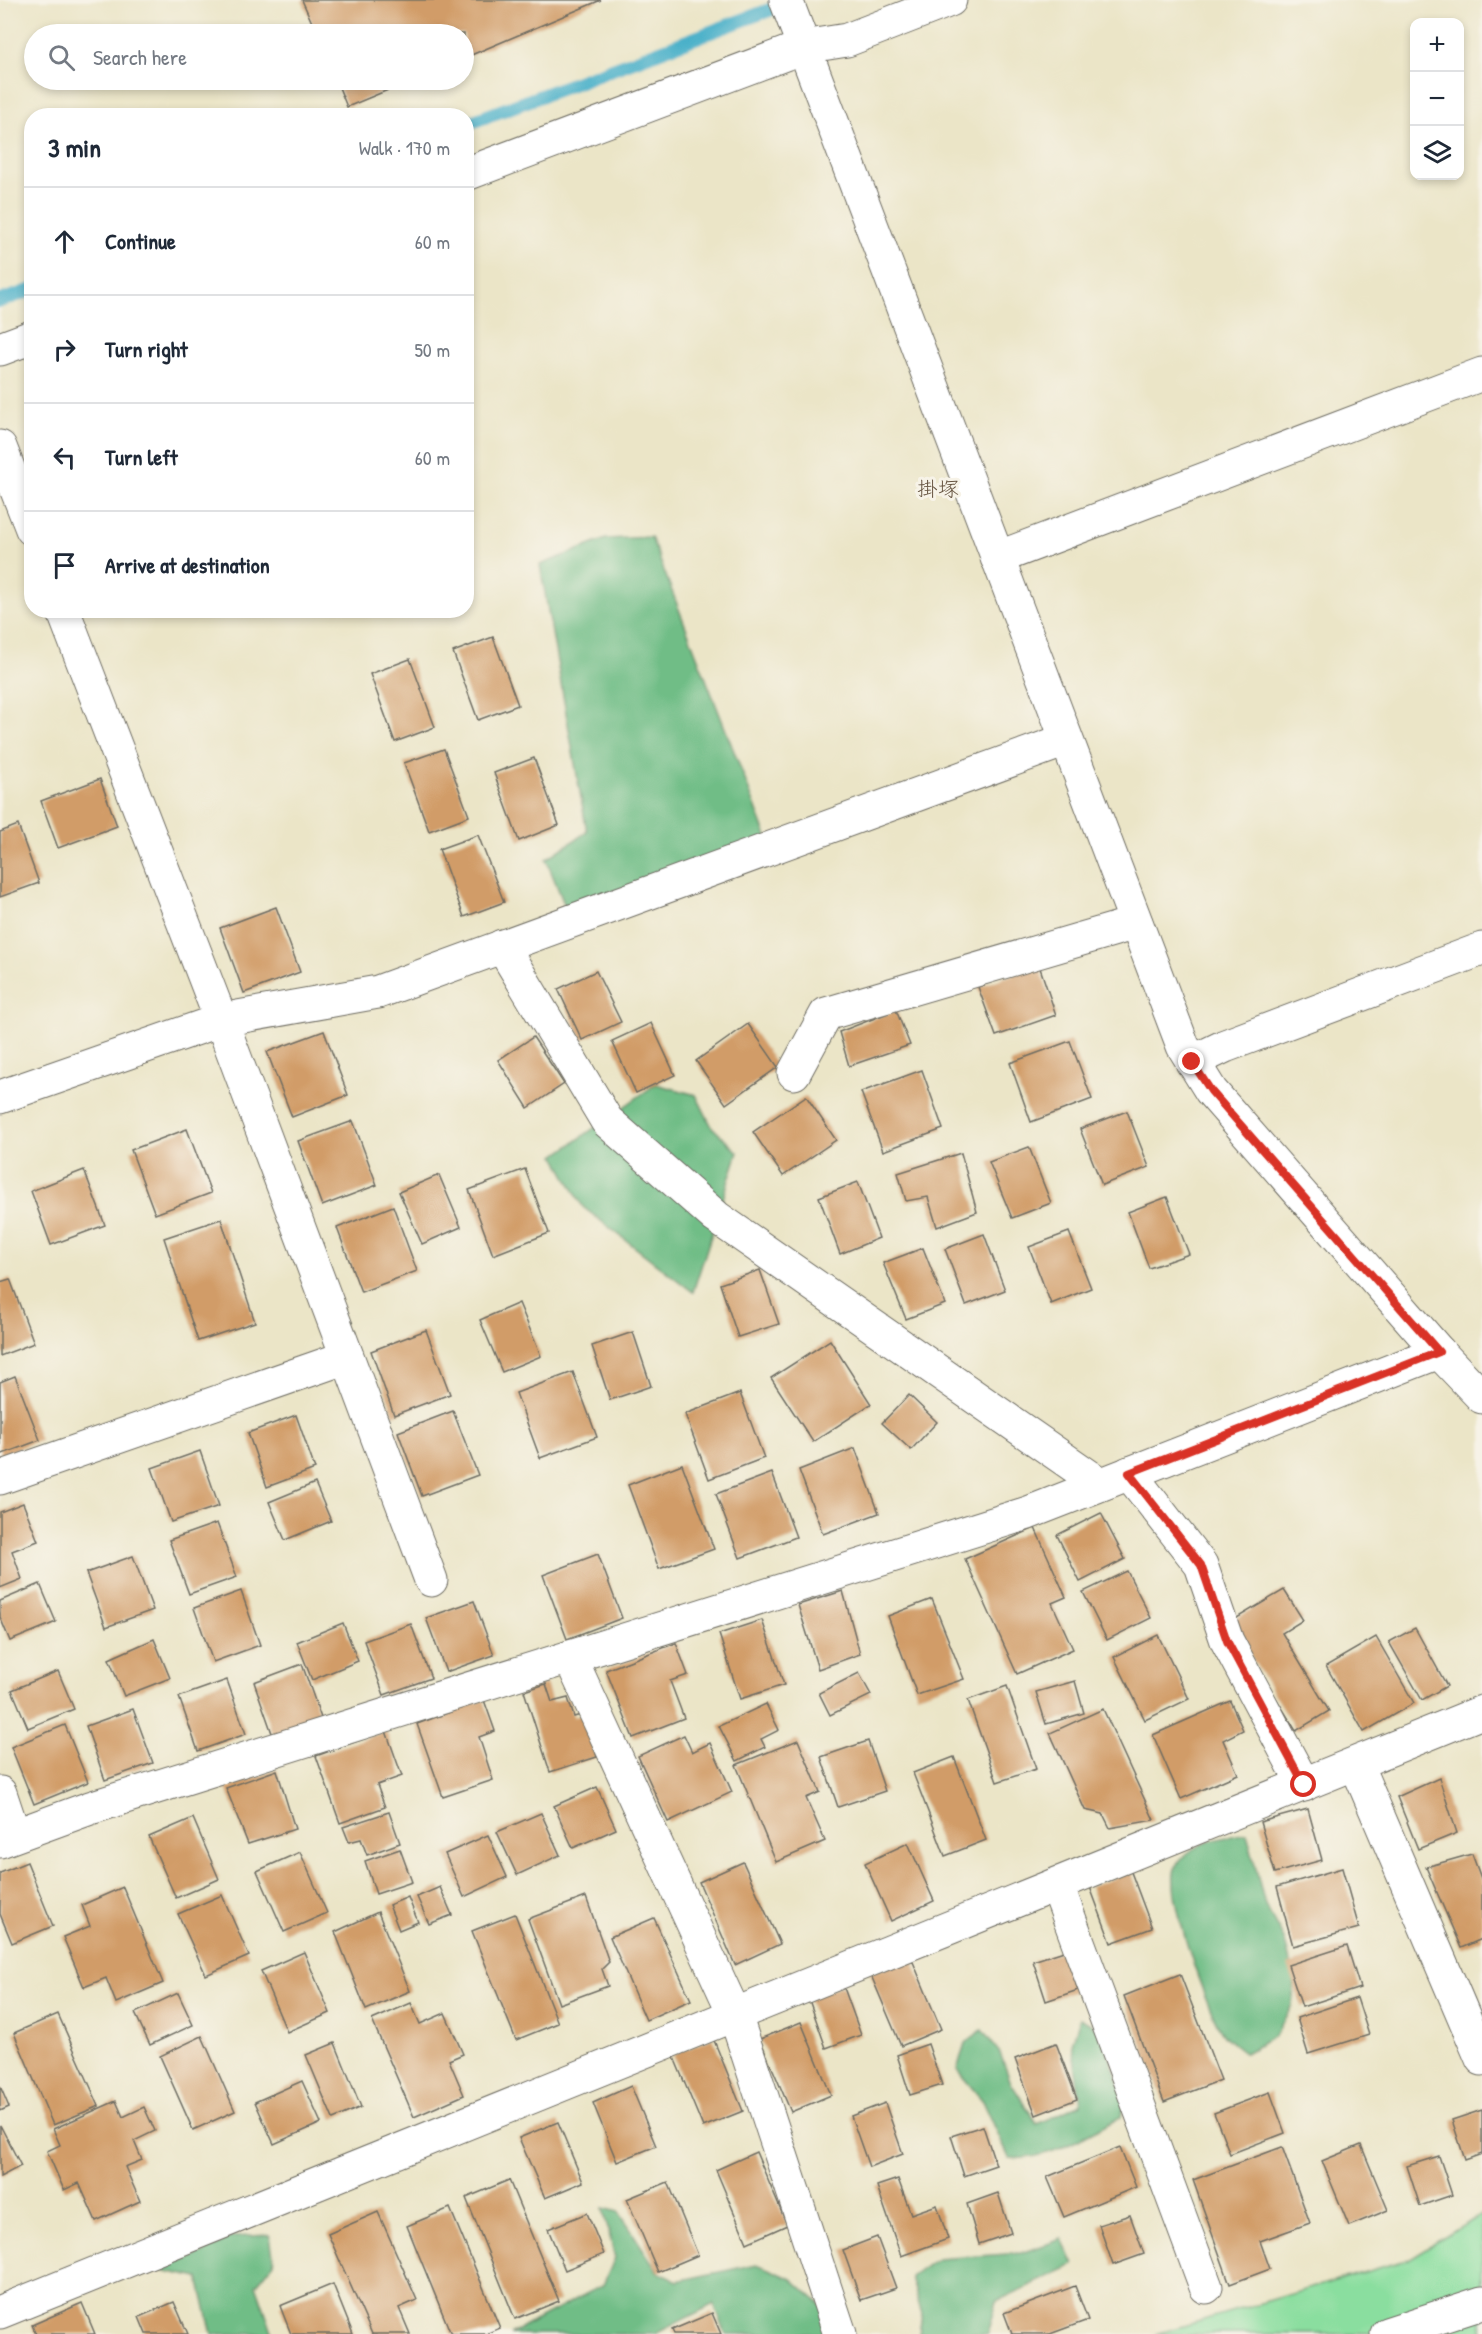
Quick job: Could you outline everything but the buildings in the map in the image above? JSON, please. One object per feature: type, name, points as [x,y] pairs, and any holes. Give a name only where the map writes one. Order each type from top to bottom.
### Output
[{"type":"street","points":[[786,0],[1183,1046],[1211,1091],[1439,1352],[1482,1397]]},
{"type":"street","points":[[474,171],[803,47],[847,40],[950,0]]},
{"type":"street","points":[[0,349],[24,340]]},
{"type":"street","points":[[997,558],[1482,374]]},
{"type":"street","points":[[0,447],[24,508]]},
{"type":"street","points":[[66,618],[221,1020],[431,1580]]},
{"type":"street","points":[[0,1097],[221,1020],[378,992],[1066,740]]},
{"type":"street","points":[[794,1073],[826,1014],[1136,923]]},
{"type":"street","points":[[502,946],[607,1121],[716,1217],[1114,1479],[1201,1565],[1227,1641],[1304,1785]]},
{"type":"street","points":[[1192,1062],[1225,1046],[1482,950]]},
{"type":"street","points":[[0,1793],[7,1838],[90,1808],[1028,1513],[1439,1352]]},
{"type":"street","points":[[0,1478],[347,1357]]},
{"type":"street","points":[[570,1657],[735,2015],[840,2334]]},
{"type":"street","points":[[0,2312],[1482,1712]]},
{"type":"street","points":[[1356,1764],[1482,2059]]},
{"type":"street","points":[[1057,1885],[1206,2287]]},
{"type":"street","points":[[1386,2334],[1482,2303]]},
{"type":"green space","points":[[651,537],[771,847],[571,921],[546,859],[587,832],[540,565],[606,539]]},
{"type":"green space","points":[[656,1084],[696,1095],[712,1127],[738,1152],[693,1292],[583,1207],[555,1156]]},
{"type":"green space","points":[[1247,1833],[1265,1905],[1284,1939],[1295,1978],[1292,2005],[1275,2036],[1245,2053],[1224,2035],[1208,2003],[1181,1924],[1174,1879],[1176,1867],[1190,1851],[1207,1842]]},
{"type":"green space","points":[[1080,2018],[1099,2029],[1125,2098],[1121,2117],[1053,2151],[1038,2156],[1009,2158],[983,2101],[957,2070],[965,2043],[982,2030],[1000,2053],[1011,2083],[1037,2124],[1081,2104],[1072,2044]]},
{"type":"green space","points":[[603,2208],[619,2212],[658,2272],[677,2281],[757,2264],[792,2279],[834,2316],[833,2334],[726,2334],[714,2304],[655,2334],[510,2334],[603,2285],[615,2258]]},
{"type":"green space","points":[[1482,2214],[1482,2334],[1156,2334],[1409,2259]]},
{"type":"green space","points":[[270,2235],[274,2263],[256,2285],[273,2334],[212,2334],[199,2278],[123,2262],[172,2265],[203,2253],[232,2237]]},
{"type":"green space","points":[[1062,2239],[1074,2265],[997,2301],[988,2334],[919,2334],[922,2314],[911,2277],[936,2259],[1021,2253]]},
{"type":"waterway","points":[[474,121],[788,3]]},
{"type":"waterway","points":[[0,301],[24,293]]},
{"type":"district","name":"掛塚","points":[[938,488]]},
{"type":"route","points":[[1192,1062],[1211,1091],[1439,1352],[1129,1473],[1201,1565],[1227,1641],[1304,1785]]}]
